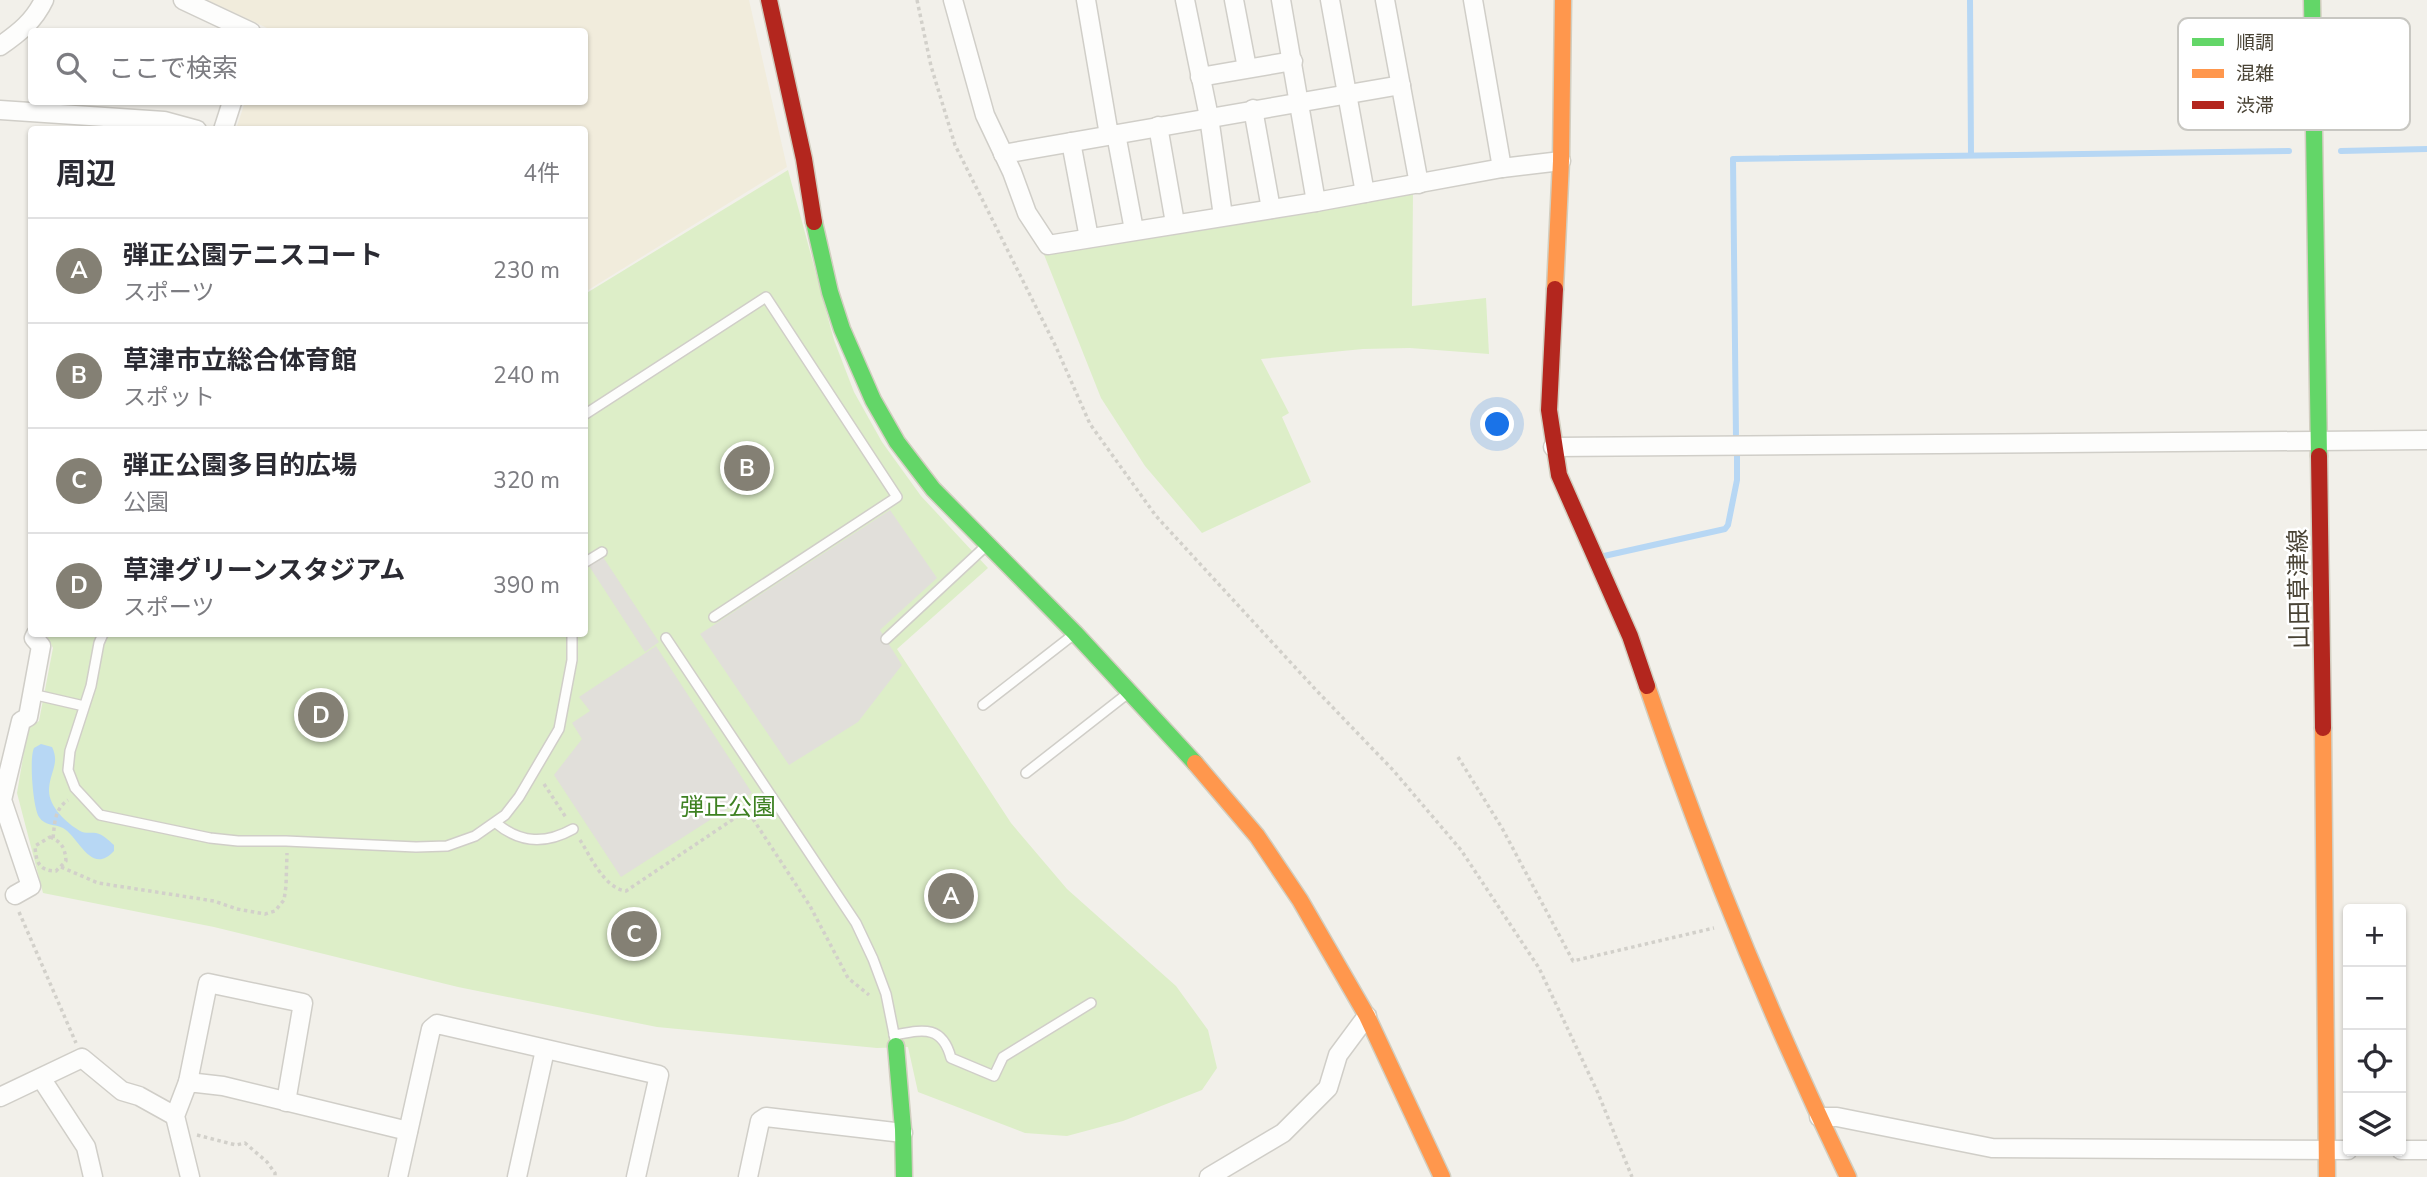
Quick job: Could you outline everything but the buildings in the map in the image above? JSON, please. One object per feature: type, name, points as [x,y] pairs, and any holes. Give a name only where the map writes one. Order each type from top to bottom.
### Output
[{"type":"street","points":[[0,46],[21,32],[38,13],[44,0]]},
{"type":"street","points":[[183,0],[242,28]]},
{"type":"street","points":[[769,0],[804,159],[815,232],[830,292],[856,365],[897,442],[933,489],[1075,633],[1198,766],[1257,836],[1300,900],[1367,1016],[1442,1177]]},
{"type":"street","points":[[953,0],[985,115],[1027,213],[1048,245],[1316,202],[1502,168],[1561,161]]},
{"type":"street","points":[[1086,0],[1134,230]]},
{"type":"street","points":[[1185,0],[1209,117],[1223,216]]},
{"type":"street","points":[[1234,0],[1247,68]]},
{"type":"street","points":[[1281,0],[1316,202]]},
{"type":"street","points":[[1331,0],[1365,193]]},
{"type":"street","points":[[1385,0],[1419,184]]},
{"type":"street","points":[[1473,0],[1502,168]]},
{"type":"street","points":[[1563,0],[1561,161],[1549,410],[1559,475],[1630,636],[1667,745],[1736,923],[1819,1117],[1848,1177]]},
{"type":"street","name":"山田草津線","points":[[2312,0],[2312,18]]},
{"type":"street","points":[[1200,77],[1293,61]]},
{"type":"street","points":[[1003,154],[1401,85]]},
{"type":"street","points":[[224,126],[231,105]]},
{"type":"street","points":[[1253,109],[1271,209]]},
{"type":"street","points":[[0,110],[150,119],[180,126]]},
{"type":"street","points":[[1158,127],[1175,223]]},
{"type":"street","name":"山田草津線","points":[[2314,130],[2327,1177]]},
{"type":"street","points":[[1071,142],[1089,238]]},
{"type":"street","points":[[1553,447],[2427,440]]},
{"type":"street","points":[[15,895],[31,886],[2,800],[2,787],[21,721],[28,716],[41,646],[34,637]]},
{"type":"street","points":[[190,1177],[176,1123],[188,1082],[208,983],[303,1003],[286,1102]]},
{"type":"street","points":[[1209,1177],[1283,1133],[1328,1088],[1338,1055],[1367,1016]]},
{"type":"street","points":[[398,1177],[431,1029],[437,1024],[659,1075],[636,1177]]},
{"type":"street","points":[[895,1041],[904,1177]]},
{"type":"street","points":[[517,1177],[544,1049]]},
{"type":"street","points":[[0,1097],[82,1058],[122,1091],[139,1096],[176,1123]]},
{"type":"street","points":[[41,1078],[86,1147],[93,1177]]},
{"type":"street","points":[[188,1082],[223,1086],[408,1131]]},
{"type":"street","points":[[748,1177],[760,1121],[766,1117],[903,1133]]},
{"type":"street","points":[[1819,1117],[1837,1117],[1992,1149],[2343,1150]]},
{"type":"street","points":[[2406,1150],[2427,1150]]},
{"type":"lane","points":[[588,412],[766,297],[897,497],[714,617]]},
{"type":"lane","points":[[886,639],[988,543]]},
{"type":"lane","points":[[588,561],[602,552]]},
{"type":"lane","points":[[983,705],[1075,633]]},
{"type":"lane","points":[[102,637],[85,706],[70,751],[68,770],[79,794],[100,815],[210,838],[238,841],[416,847],[447,846],[475,836],[505,815],[559,729],[572,660],[572,637]]},
{"type":"lane","points":[[666,638],[856,923],[886,994],[895,1041],[923,1030],[931,1031],[945,1042],[951,1058],[994,1076],[1003,1057],[1091,1003]]},
{"type":"lane","points":[[1026,773],[1129,692]]},
{"type":"lane","points":[[32,694],[85,706]]},
{"type":"lane","points":[[496,823],[529,841],[550,840],[573,829]]},
{"type":"path","points":[[917,0],[931,66],[955,145],[1056,347],[1090,424],[1156,516],[1393,770],[1461,850],[1539,968],[1598,1093],[1632,1177]]},
{"type":"path","points":[[1458,757],[1502,828],[1573,961],[1736,923]]},
{"type":"path","points":[[535,771],[616,890],[626,891],[744,812],[753,819],[810,906],[848,978],[869,993],[871,1002]]},
{"type":"path","points":[[53,838],[59,806],[79,794]]},
{"type":"path","points":[[53,838],[58,841],[65,852],[66,861],[61,867],[56,871],[46,871],[39,866],[35,846],[46,839],[53,838]]},
{"type":"path","points":[[61,867],[98,883],[214,901],[265,914],[275,911],[284,900],[286,841]]},
{"type":"path","points":[[15,895],[18,908],[82,1058]]},
{"type":"path","points":[[176,1123],[236,1144],[245,1143],[267,1162],[275,1177]]},
{"type":"shaded area","points":[[207,0],[749,0],[787,167],[588,290],[588,126],[237,126],[244,105],[588,105],[588,28],[267,28]]},
{"type":"shaded area","points":[[890,510],[937,578],[880,630],[902,665],[858,722],[789,765],[700,634]]},
{"type":"shaded area","points":[[603,557],[659,642],[645,652],[589,566]]},
{"type":"shaded area","points":[[656,646],[752,793],[621,877],[554,775],[582,739],[572,723],[590,711],[579,697]]},
{"type":"green space","name":"弾正公園","points":[[788,170],[834,340],[854,392],[882,442],[921,496],[988,568],[897,649],[1011,823],[1067,889],[1176,986],[1208,1030],[1217,1068],[1202,1090],[1123,1121],[1067,1136],[1025,1133],[918,1092],[908,1047],[877,1048],[657,1027],[458,987],[214,927],[43,893],[17,793],[28,728],[39,721],[53,648],[48,637],[588,637],[588,292]]},
{"type":"green space","points":[[1413,192],[1412,306],[1486,298],[1489,354],[1410,348],[1363,349],[1261,359],[1289,413],[1282,417],[1311,482],[1202,533],[1145,466],[1101,398],[1043,252]]},
{"type":"water","points":[[41,744],[52,747],[54,753],[55,763],[49,789],[51,802],[64,819],[80,831],[99,834],[114,845],[114,851],[106,858],[92,857],[63,828],[47,823],[39,817],[33,794],[32,762],[34,748]]},
{"type":"waterway","points":[[1970,0],[1971,155]]},
{"type":"waterway","points":[[2341,151],[2427,149]]},
{"type":"waterway","points":[[1736,438],[1733,159],[2289,151]]},
{"type":"waterway","points":[[1604,556],[1725,529],[1737,480],[1737,455]]},
{"type":"traffic: fast","points":[[2312,0],[2312,18]]},
{"type":"traffic: fast","points":[[2314,130],[2319,456]]},
{"type":"traffic: fast","points":[[814,222],[830,292],[842,329],[873,400],[897,442],[933,489],[1075,633],[1195,763]]},
{"type":"traffic: fast","points":[[896,1046],[904,1177]]},
{"type":"traffic: slow","points":[[1555,289],[1561,161],[1563,0]]},
{"type":"traffic: slow","points":[[1647,686],[1740,934],[1792,1057],[1848,1177]]},
{"type":"traffic: slow","points":[[2323,728],[2327,1177]]},
{"type":"traffic: slow","points":[[1195,763],[1257,836],[1300,900],[1367,1016],[1442,1177]]},
{"type":"traffic: jam","points":[[769,0],[804,159],[814,222]]},
{"type":"traffic: jam","points":[[1555,289],[1549,410],[1559,475],[1630,636],[1647,686]]},
{"type":"traffic: jam","points":[[2319,456],[2323,728]]},
{"type":"place","name":"草津市立総合体育館","points":[[747,468]]},
{"type":"place","name":"草津グリーンスタジアム","points":[[321,715]]},
{"type":"place","name":"弾正公園テニスコート","points":[[951,896]]},
{"type":"place","name":"弾正公園多目的広場","points":[[634,934]]}]
